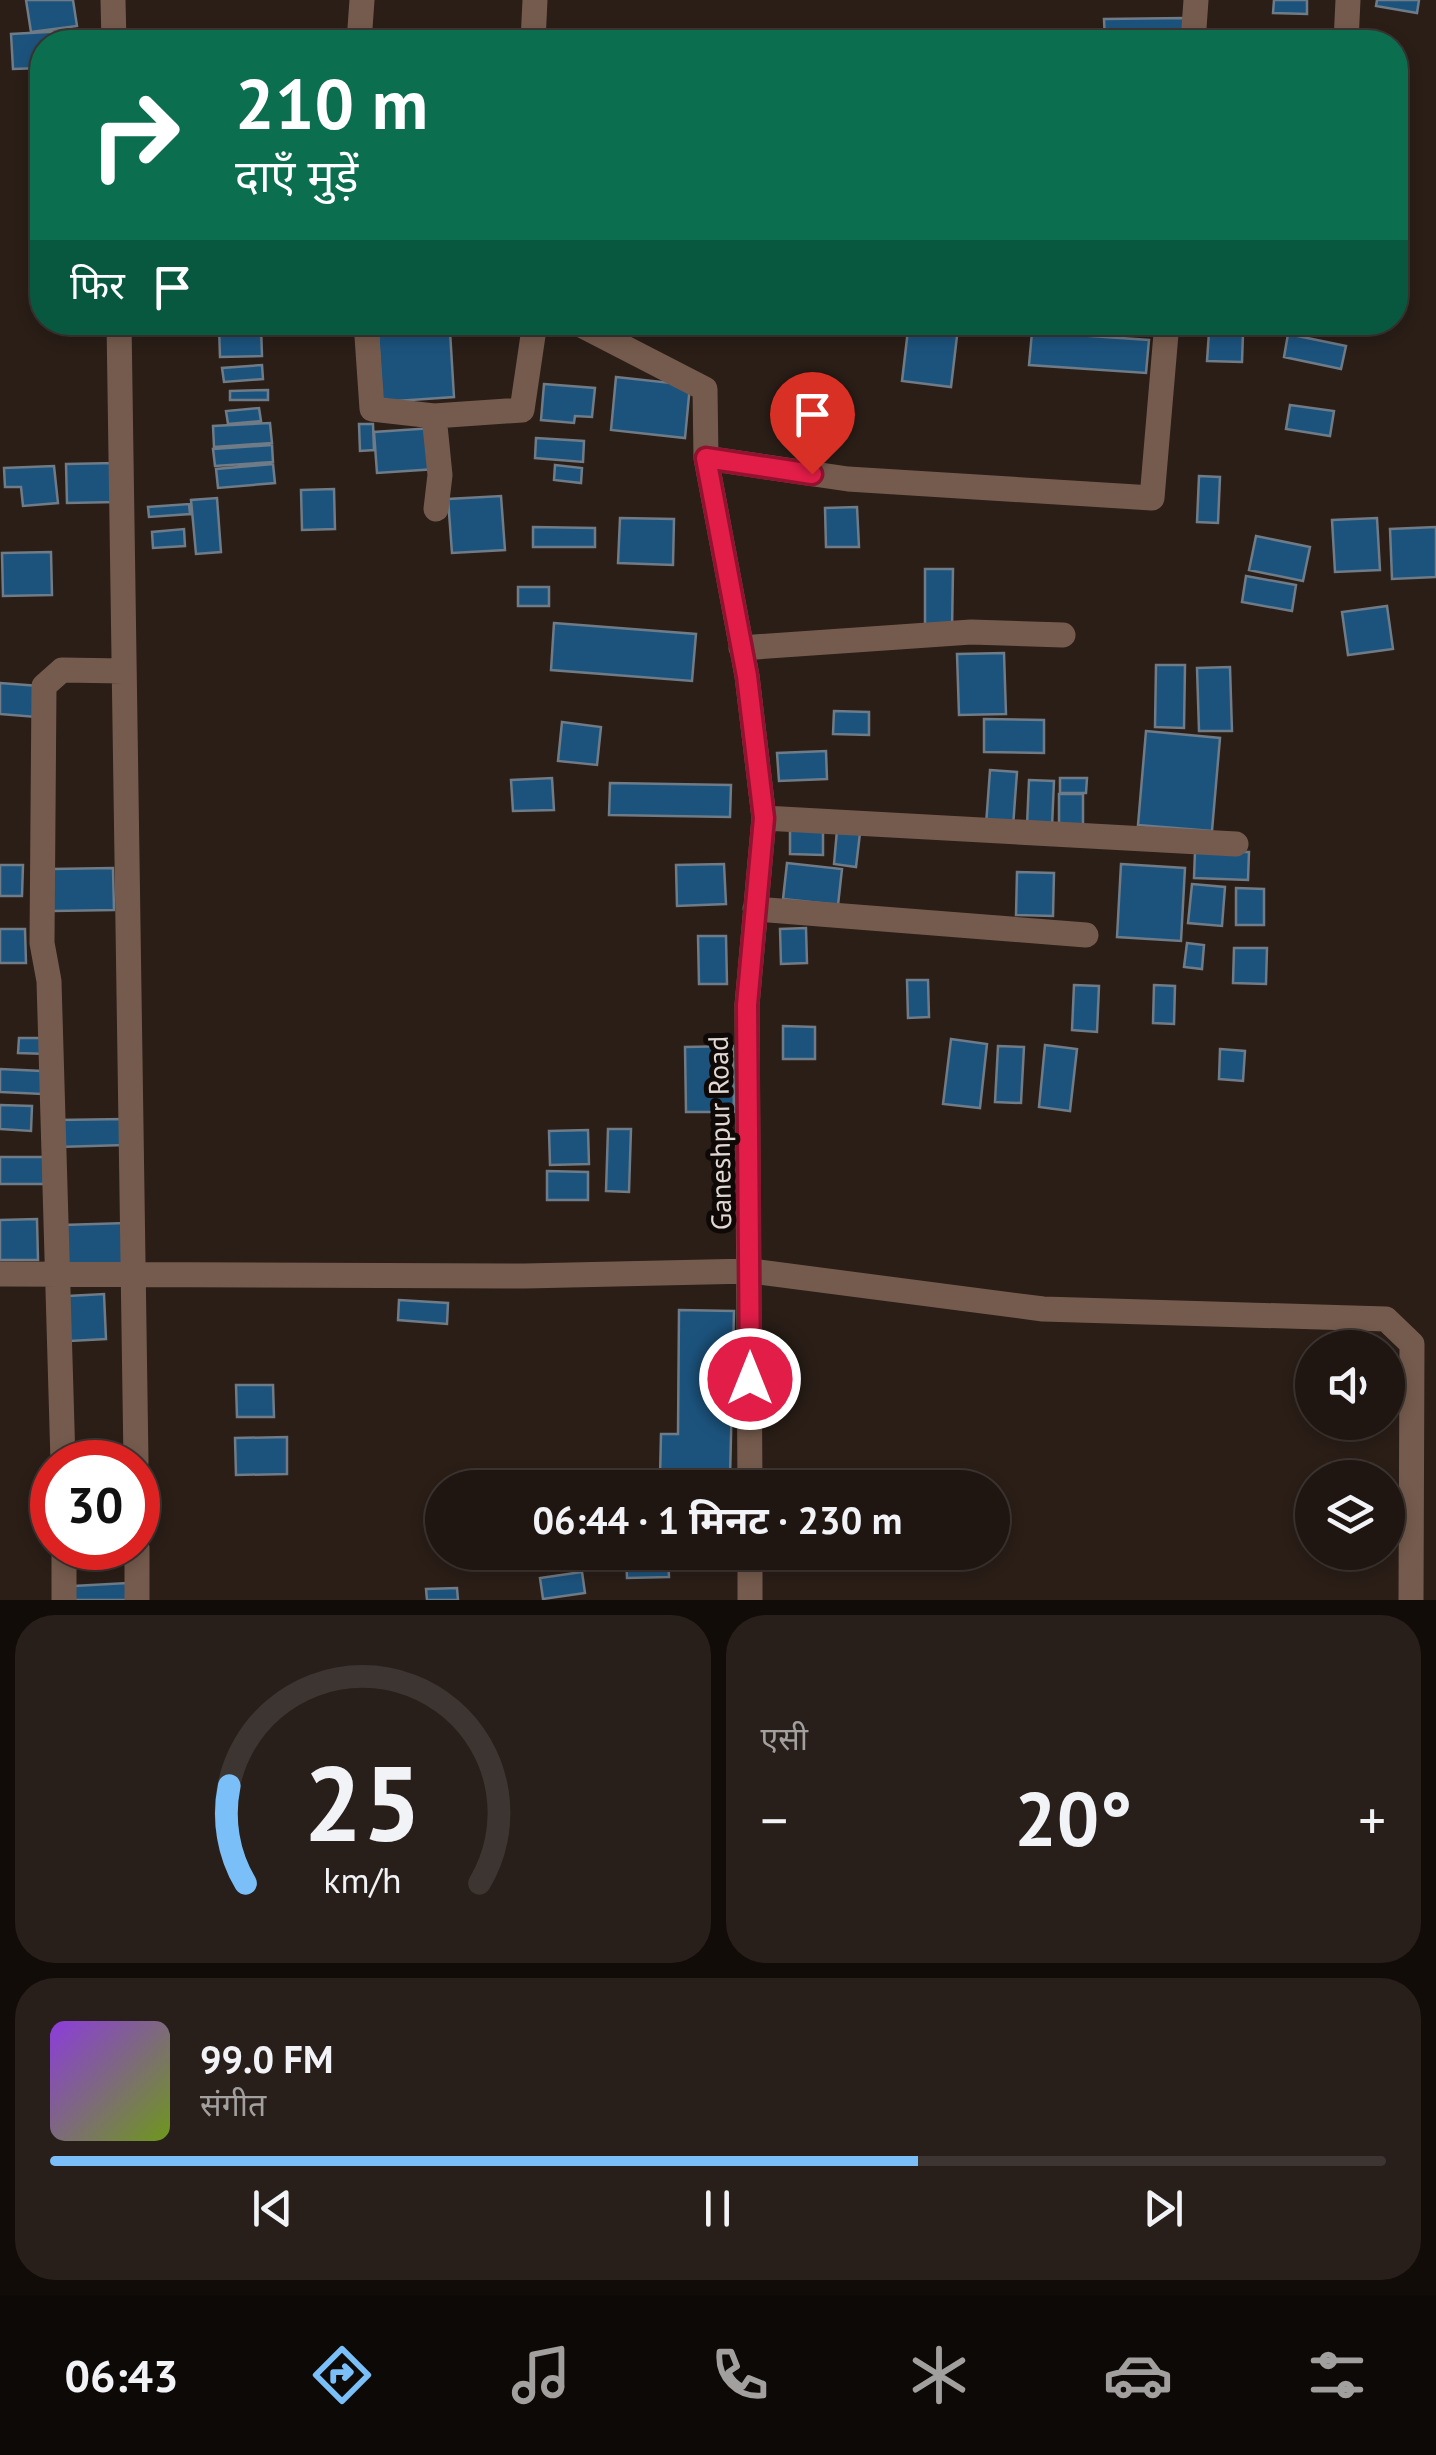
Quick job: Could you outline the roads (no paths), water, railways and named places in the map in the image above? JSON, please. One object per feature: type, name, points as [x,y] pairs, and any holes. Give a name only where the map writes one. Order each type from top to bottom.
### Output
[{"type":"street","points":[[113,0],[114,30]]},
{"type":"street","points":[[360,30],[362,0]]},
{"type":"street","points":[[534,30],[535,0]]},
{"type":"street","points":[[1194,30],[1196,0]]},
{"type":"street","points":[[1347,30],[1348,0]]},
{"type":"street","points":[[118,335],[136,1440]]},
{"type":"street","points":[[367,335],[372,409],[434,416],[522,410],[533,335]]},
{"type":"street","name":"Ganeshpur Road","points":[[600,335],[705,389],[706,458],[741,648],[764,818],[747,1005],[750,1470]]},
{"type":"street","points":[[706,458],[848,478],[1152,498],[1167,335]]},
{"type":"street","points":[[434,416],[440,475],[436,508]]},
{"type":"street","points":[[741,648],[971,632],[1063,636]]},
{"type":"street","points":[[62,1440],[49,981],[42,943],[44,686],[62,670],[124,671]]},
{"type":"street","points":[[764,818],[1236,844]]},
{"type":"street","points":[[756,908],[1086,935]]},
{"type":"street","points":[[0,1274],[525,1276],[751,1270],[1043,1308],[1386,1319],[1412,1344],[1411,1600]]},
{"type":"street","points":[[64,1570],[64,1600]]},
{"type":"street","points":[[137,1570],[137,1600]]},
{"type":"street","points":[[750,1570],[750,1600]]}]
